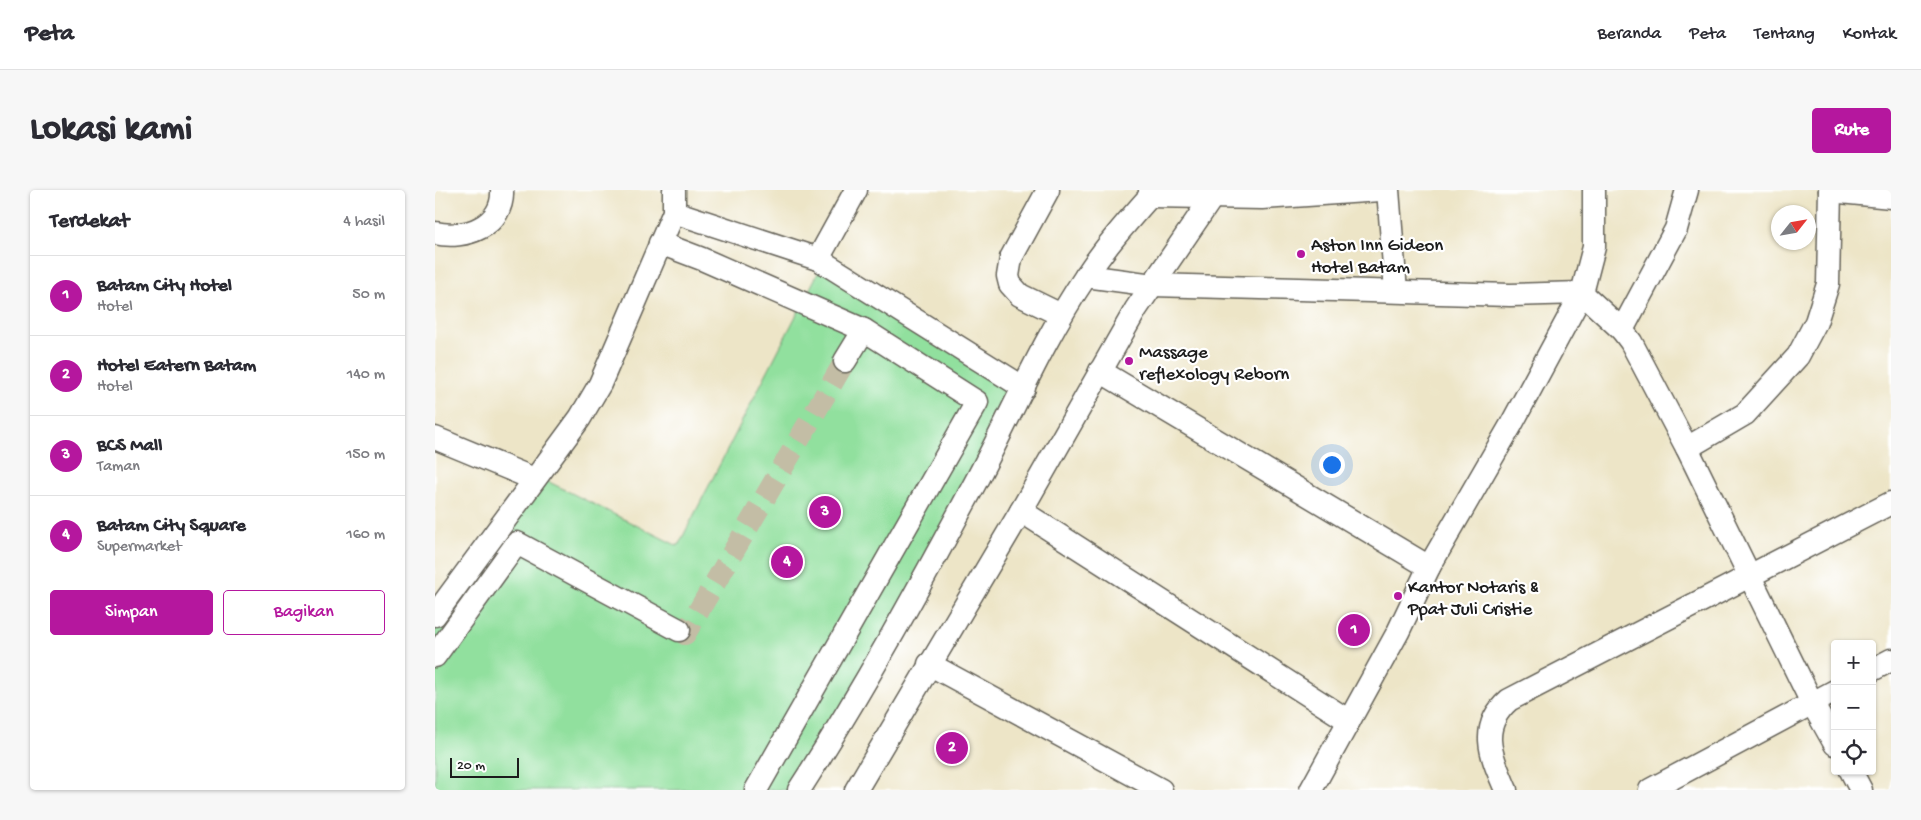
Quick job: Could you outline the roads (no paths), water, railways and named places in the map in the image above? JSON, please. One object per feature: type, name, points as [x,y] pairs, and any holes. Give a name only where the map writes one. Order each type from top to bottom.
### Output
[{"type":"street","points":[[435,233],[451,236],[477,231],[491,219],[503,202],[502,190]]},
{"type":"street","points":[[818,259],[856,190]]},
{"type":"street","points":[[1048,190],[1011,258],[1008,276],[1010,284],[1020,295],[1061,316]]},
{"type":"street","points":[[806,787],[974,485],[1061,316],[1086,276],[1150,193],[1211,199],[1262,198],[1380,190]]},
{"type":"street","points":[[1388,190],[1396,291]]},
{"type":"street","points":[[1311,790],[1398,632],[1429,567],[1511,425],[1582,293],[1594,247],[1595,190]]},
{"type":"street","points":[[1622,330],[1676,229],[1687,190]]},
{"type":"street","points":[[1687,448],[1745,414],[1798,356],[1816,322],[1828,284],[1830,191],[1891,198]]},
{"type":"street","points":[[855,790],[1021,511],[1136,309],[1211,199]]},
{"type":"street","points":[[435,616],[580,418],[600,384],[660,243],[674,201],[818,259],[1024,388]]},
{"type":"street","points":[[660,243],[702,258],[864,330],[1007,421]]},
{"type":"street","points":[[1086,276],[1153,285],[1510,295],[1582,293],[1622,330],[1687,448],[1749,578],[1831,737]]},
{"type":"street","points":[[845,361],[864,330]]},
{"type":"street","points":[[1100,371],[1429,567]]},
{"type":"street","points":[[755,790],[977,402]]},
{"type":"street","points":[[435,438],[534,479]]},
{"type":"street","points":[[1506,790],[1489,746],[1491,724],[1504,704],[1522,692],[1749,578],[1891,503]]},
{"type":"street","points":[[1021,511],[1349,721]]},
{"type":"street","points":[[435,656],[517,543],[679,630]]},
{"type":"street","points":[[1876,668],[1891,660]]},
{"type":"street","points":[[929,664],[1161,790]]},
{"type":"street","points":[[1650,790],[1682,771],[1831,693]]},
{"type":"street","points":[[1853,775],[1861,790]]},
{"type":"tunnel","points":[[679,630],[685,634],[845,361]]},
{"type":"place","name":"Aston Inn Gideon Hotel Batam","points":[[1301,254]]},
{"type":"place","name":"Massage reflexology Reborn","points":[[1129,361]]},
{"type":"place","name":"BCS Mall","points":[[825,512]]},
{"type":"place","name":"Batam City Square","points":[[787,562]]},
{"type":"place","name":"Kantor Notaris & Ppat Juli Cristie","points":[[1398,596]]},
{"type":"place","name":"Batam City Hotel","points":[[1354,630]]},
{"type":"place","name":"Hotel Eatern Batam","points":[[952,748]]}]
